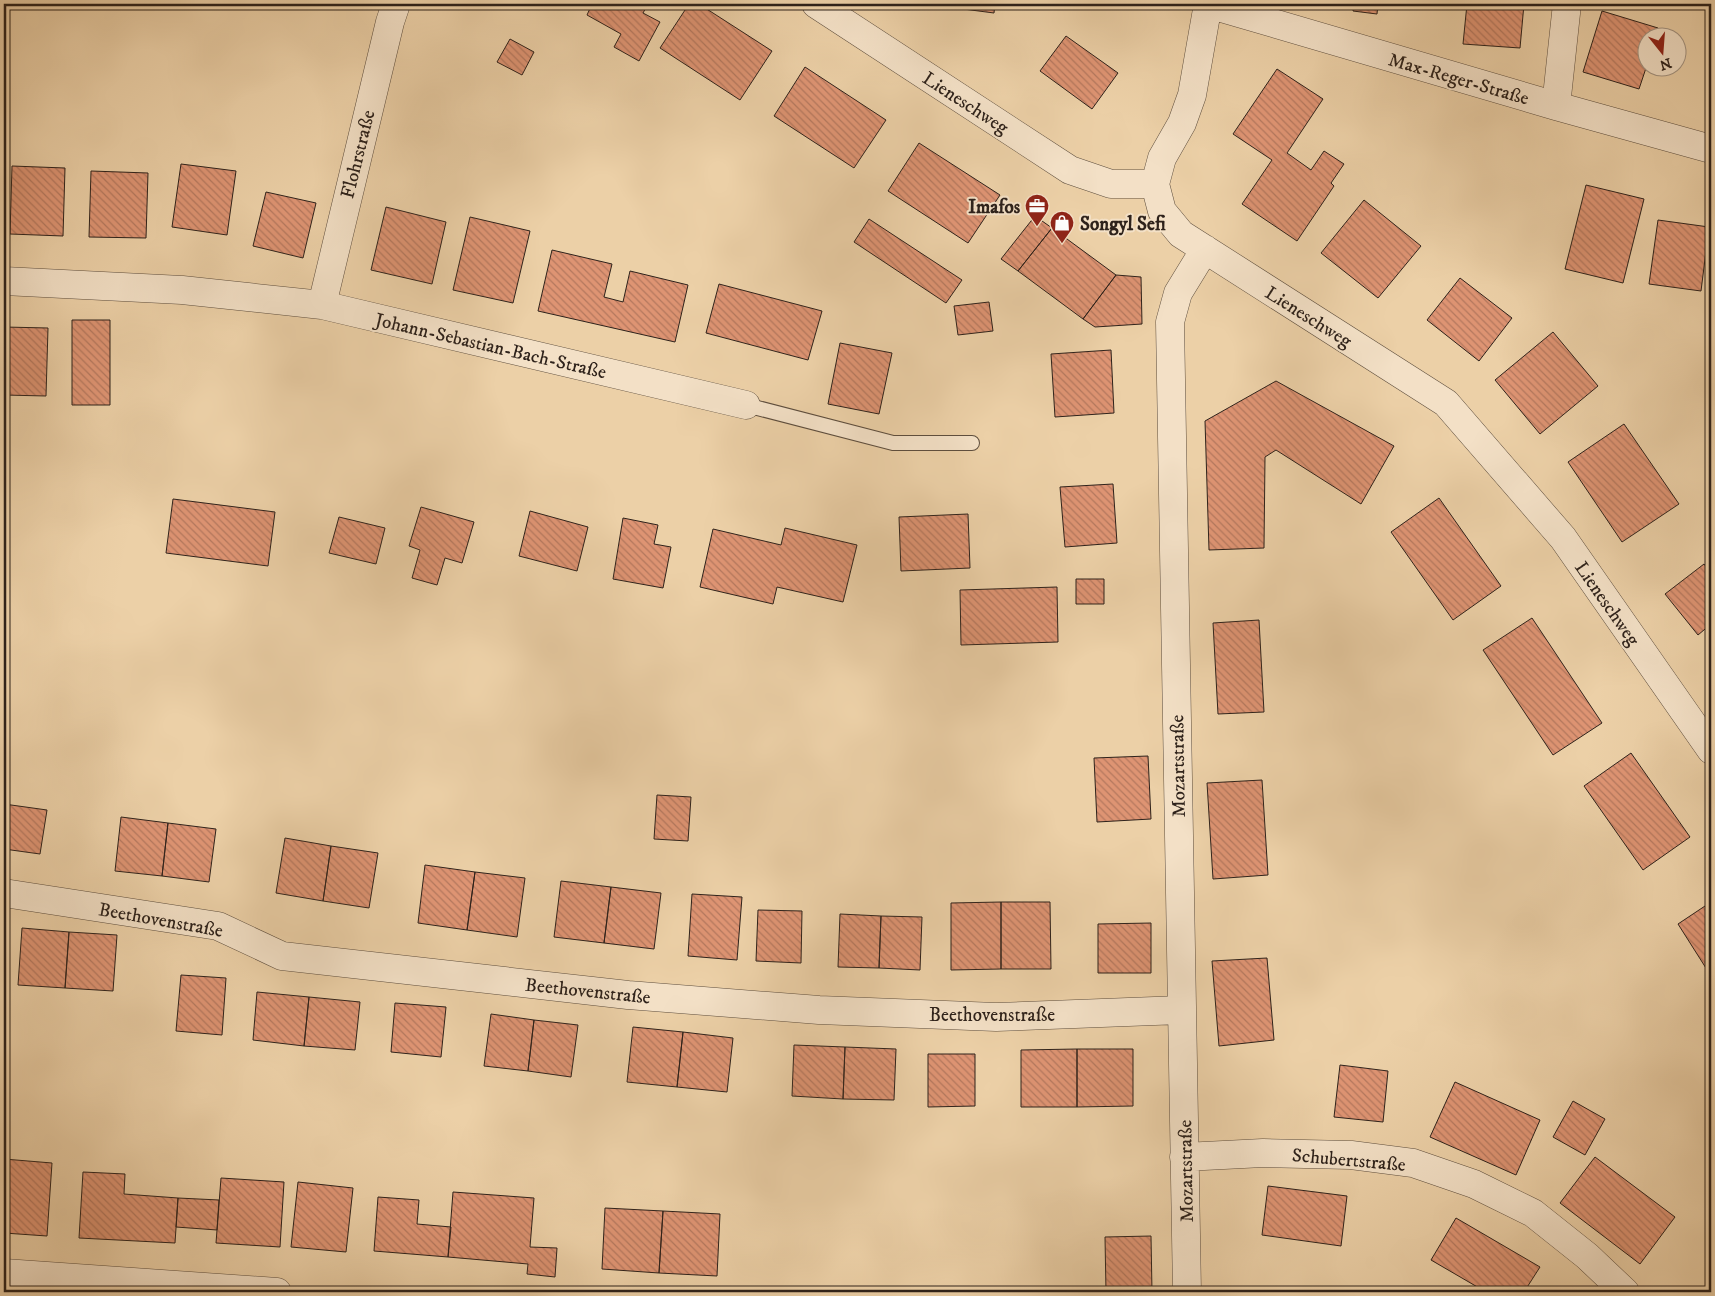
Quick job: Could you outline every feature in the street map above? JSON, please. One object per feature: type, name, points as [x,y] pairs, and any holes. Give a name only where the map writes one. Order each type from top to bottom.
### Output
[{"type":"street","name":"Flohrstraße","points":[[322,305],[390,22],[396,4]]},
{"type":"street","name":"Lieneschweg","points":[[816,4],[1070,170],[1111,184],[1154,184],[1162,211],[1181,234],[1446,403],[1563,538],[1711,750]]},
{"type":"street","points":[[1154,184],[1162,158],[1182,123],[1192,95],[1208,4]]},
{"type":"street","name":"Max-Reger-Straße","points":[[1208,4],[1556,106],[1711,149]]},
{"type":"street","points":[[1556,106],[1567,4]]},
{"type":"street","name":"Mozartstraße","points":[[1187,1292],[1170,322],[1178,293],[1205,249]]},
{"type":"street","name":"Johann-Sebastian-Bach-Straße","points":[[4,281],[182,290],[322,305],[746,406]]},
{"type":"street","name":"Beethovenstraße","points":[[4,893],[218,926],[282,956],[628,995],[819,1010],[996,1017],[1182,1010]]},
{"type":"street","name":"Schubertstraße","points":[[1184,1157],[1263,1153],[1351,1155],[1413,1163],[1474,1184],[1533,1213],[1587,1256],[1625,1292]]},
{"type":"street","points":[[4,1272],[277,1292]]},
{"type":"lane","name":"Johann-Sebastian-Bach-Straße","points":[[746,406],[892,443],[972,443]]},
{"type":"building","points":[[592,4],[648,4],[643,13],[660,22],[639,61],[614,47],[621,34],[587,15]]},
{"type":"building","points":[[689,4],[699,4],[772,51],[740,100],[660,48]]},
{"type":"building","points":[[925,4],[995,4],[994,13]]},
{"type":"building","points":[[1354,4],[1378,4],[1377,14],[1353,11]]},
{"type":"building","points":[[1467,4],[1524,4],[1520,48],[1463,44]]},
{"type":"building","points":[[1602,11],[1658,28],[1638,28],[1638,78],[1643,78],[1639,89],[1583,72]]},
{"type":"building","points":[[1066,36],[1118,73],[1092,109],[1040,71]]},
{"type":"building","points":[[510,39],[534,52],[522,75],[497,62]]},
{"type":"building","points":[[805,67],[886,120],[854,168],[774,116]]},
{"type":"building","points":[[1277,69],[1323,99],[1287,153],[1311,170],[1324,151],[1344,164],[1331,183],[1334,186],[1297,241],[1242,204],[1272,160],[1233,134]]},
{"type":"building","points":[[919,143],[1000,195],[968,243],[888,191]]},
{"type":"building","points":[[181,164],[236,171],[227,235],[172,227]]},
{"type":"building","points":[[12,166],[65,168],[63,236],[10,234]]},
{"type":"building","points":[[91,171],[148,173],[146,238],[89,237]]},
{"type":"building","points":[[1586,185],[1644,199],[1623,283],[1565,269]]},
{"type":"building","points":[[266,192],[316,203],[303,258],[253,246]]},
{"type":"building","points":[[1364,200],[1421,246],[1378,298],[1321,253]]},
{"type":"building","points":[[386,207],[446,222],[432,284],[371,270]]},
{"type":"building","points":[[1035,216],[1052,228],[1018,271],[1001,259]]},
{"type":"building","points":[[470,217],[530,231],[513,303],[453,290]]},
{"type":"building","points":[[869,219],[962,280],[946,303],[854,242]]},
{"type":"building","points":[[1658,220],[1709,227],[1701,291],[1649,284]]},
{"type":"building","points":[[1052,228],[1116,275],[1083,319],[1018,271]]},
{"type":"building","points":[[552,250],[612,264],[604,297],[623,302],[630,271],[688,285],[675,342],[538,311]]},
{"type":"building","points":[[1116,275],[1141,277],[1142,324],[1095,327],[1083,319]]},
{"type":"building","points":[[1460,278],[1512,318],[1479,361],[1427,320]]},
{"type":"building","points":[[719,284],[822,311],[808,360],[706,333]]},
{"type":"building","points":[[989,302],[993,331],[958,335],[954,306]]},
{"type":"building","points":[[72,320],[110,320],[110,405],[72,405]]},
{"type":"building","points":[[4,327],[48,328],[46,396],[4,395]]},
{"type":"building","points":[[1553,332],[1598,386],[1540,434],[1495,380]]},
{"type":"building","points":[[840,343],[892,353],[879,414],[828,404]]},
{"type":"building","points":[[1111,350],[1114,413],[1055,417],[1051,354]]},
{"type":"building","points":[[1276,381],[1394,446],[1361,504],[1276,450],[1265,457],[1264,548],[1209,550],[1205,421]]},
{"type":"building","points":[[1624,424],[1679,504],[1622,542],[1568,462]]},
{"type":"building","points":[[1113,484],[1117,543],[1065,547],[1060,487]]},
{"type":"building","points":[[1439,498],[1501,586],[1453,620],[1391,532]]},
{"type":"building","points":[[173,499],[275,512],[268,566],[166,553]]},
{"type":"building","points":[[421,507],[474,522],[462,563],[445,558],[437,585],[412,578],[420,550],[409,546]]},
{"type":"building","points":[[530,511],[588,527],[577,571],[519,556]]},
{"type":"building","points":[[968,514],[970,568],[901,571],[899,517]]},
{"type":"building","points":[[339,517],[385,528],[376,564],[329,553]]},
{"type":"building","points":[[623,518],[658,525],[654,544],[671,547],[663,588],[613,579]]},
{"type":"building","points":[[785,528],[857,545],[843,602],[777,587],[773,604],[700,587],[713,529],[781,545]]},
{"type":"building","points":[[1704,564],[1711,573],[1711,624],[1698,635],[1665,594]]},
{"type":"building","points":[[1076,579],[1104,579],[1104,604],[1076,604]]},
{"type":"building","points":[[1057,587],[1058,642],[961,645],[960,590]]},
{"type":"building","points":[[1532,618],[1602,723],[1553,755],[1483,650]]},
{"type":"building","points":[[1259,620],[1264,712],[1218,714],[1213,623]]},
{"type":"building","points":[[1631,753],[1690,837],[1643,870],[1584,786]]},
{"type":"building","points":[[1148,756],[1151,819],[1097,822],[1094,758]]},
{"type":"building","points":[[1262,780],[1268,875],[1213,879],[1207,783]]},
{"type":"building","points":[[657,795],[691,797],[688,841],[654,839]]},
{"type":"building","points":[[4,804],[47,810],[40,854],[4,849]]},
{"type":"building","points":[[121,817],[168,823],[162,876],[115,871]]},
{"type":"building","points":[[168,823],[216,829],[209,882],[162,876]]},
{"type":"building","points":[[285,838],[331,846],[323,901],[276,893]]},
{"type":"building","points":[[331,846],[378,853],[369,908],[323,901]]},
{"type":"building","points":[[425,865],[475,872],[467,930],[418,923]]},
{"type":"building","points":[[475,872],[525,878],[517,937],[467,930]]},
{"type":"building","points":[[561,881],[611,887],[604,943],[554,937]]},
{"type":"building","points":[[611,887],[661,893],[654,949],[604,943]]},
{"type":"building","points":[[692,894],[742,897],[737,960],[688,956]]},
{"type":"building","points":[[1001,902],[1050,902],[1051,969],[1001,969]]},
{"type":"building","points":[[1001,902],[1001,969],[951,970],[951,903]]},
{"type":"building","points":[[1711,902],[1711,976],[1678,924]]},
{"type":"building","points":[[758,910],[802,911],[801,963],[756,961]]},
{"type":"building","points":[[840,914],[881,916],[879,968],[838,967]]},
{"type":"building","points":[[881,916],[922,917],[920,970],[879,968]]},
{"type":"building","points":[[1151,923],[1151,973],[1098,973],[1098,924]]},
{"type":"building","points":[[22,928],[69,932],[65,988],[18,985]]},
{"type":"building","points":[[69,932],[117,935],[113,991],[65,988]]},
{"type":"building","points":[[1267,958],[1274,1040],[1219,1046],[1212,961]]},
{"type":"building","points":[[181,975],[226,978],[222,1035],[176,1031]]},
{"type":"building","points":[[257,992],[309,997],[304,1046],[253,1040]]},
{"type":"building","points":[[309,997],[360,1002],[355,1050],[304,1046]]},
{"type":"building","points":[[395,1003],[446,1007],[441,1057],[391,1052]]},
{"type":"building","points":[[491,1014],[534,1020],[528,1071],[484,1066]]},
{"type":"building","points":[[534,1020],[578,1025],[571,1077],[528,1071]]},
{"type":"building","points":[[633,1027],[683,1032],[677,1087],[627,1082]]},
{"type":"building","points":[[683,1032],[733,1038],[727,1092],[677,1087]]},
{"type":"building","points":[[794,1045],[845,1047],[843,1099],[792,1096]]},
{"type":"building","points":[[845,1047],[896,1049],[894,1100],[843,1099]]},
{"type":"building","points":[[1077,1049],[1133,1049],[1133,1106],[1077,1107]]},
{"type":"building","points":[[1077,1049],[1077,1107],[1021,1107],[1021,1050]]},
{"type":"building","points":[[928,1054],[975,1054],[975,1106],[928,1107]]},
{"type":"building","points":[[1340,1065],[1388,1071],[1383,1122],[1334,1117]]},
{"type":"building","points":[[1455,1082],[1540,1120],[1516,1175],[1430,1137]]},
{"type":"building","points":[[1573,1101],[1605,1119],[1585,1155],[1553,1137]]},
{"type":"building","points":[[1595,1157],[1675,1217],[1640,1264],[1560,1203]]},
{"type":"building","points":[[4,1159],[52,1163],[47,1236],[4,1233]]},
{"type":"building","points":[[83,1172],[125,1174],[124,1194],[178,1198],[175,1243],[79,1238]]},
{"type":"building","points":[[221,1178],[284,1182],[280,1247],[216,1243]]},
{"type":"building","points":[[298,1182],[353,1188],[346,1252],[291,1247]]},
{"type":"building","points":[[1268,1186],[1347,1196],[1341,1246],[1262,1235]]},
{"type":"building","points":[[453,1192],[534,1198],[530,1247],[557,1248],[555,1277],[527,1274],[528,1264],[448,1257]]},
{"type":"building","points":[[378,1197],[419,1200],[417,1224],[451,1227],[448,1257],[374,1251]]},
{"type":"building","points":[[178,1198],[219,1200],[217,1230],[176,1227]]},
{"type":"building","points":[[605,1208],[663,1211],[659,1273],[602,1269]]},
{"type":"building","points":[[663,1211],[720,1214],[717,1276],[659,1273]]},
{"type":"building","points":[[1456,1218],[1540,1267],[1524,1292],[1486,1292],[1431,1260]]},
{"type":"building","points":[[1151,1236],[1152,1292],[1106,1292],[1105,1237]]},
{"type":"place","name":"Imafos","points":[[1037,227]]},
{"type":"place","name":"Songyl Sefi","points":[[1062,244]]}]
